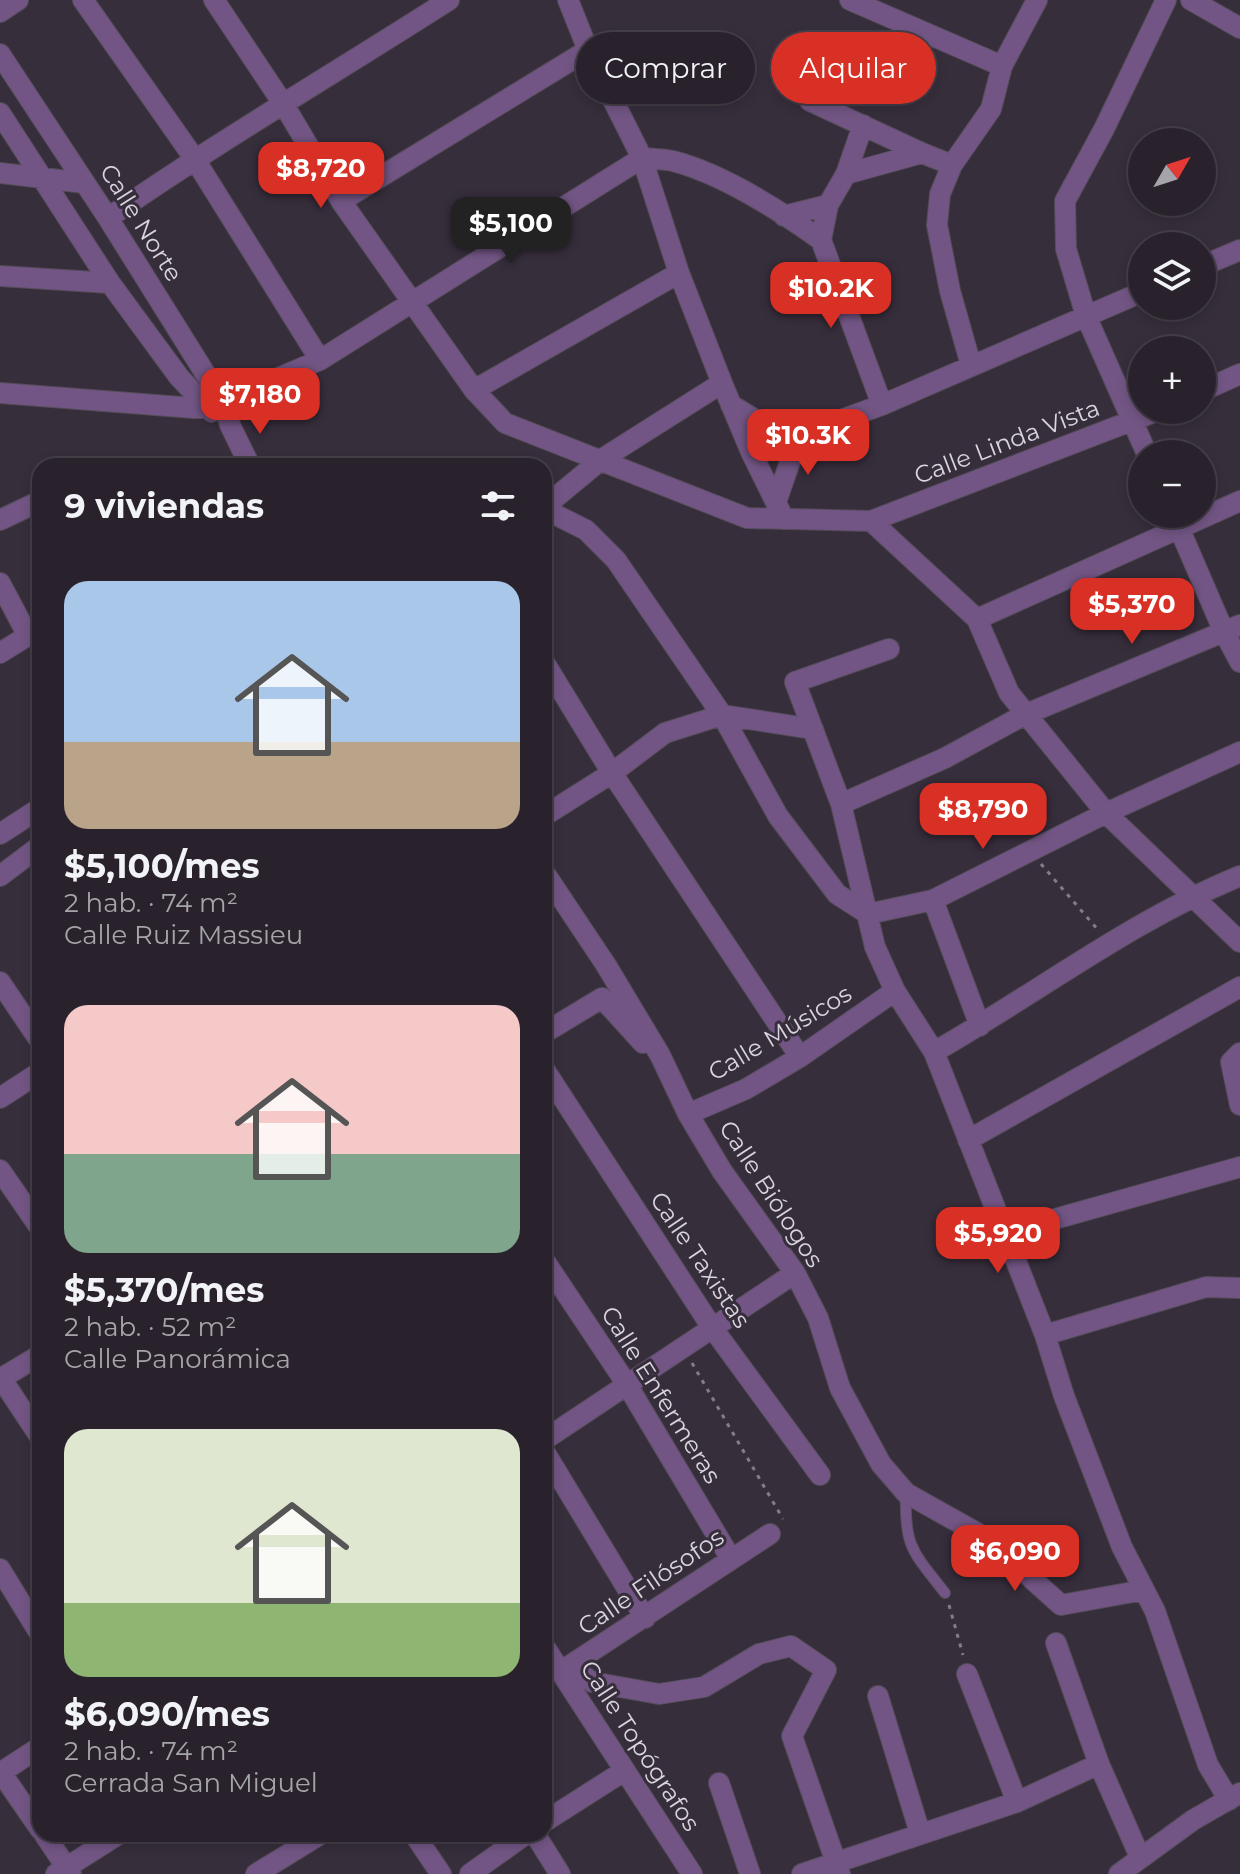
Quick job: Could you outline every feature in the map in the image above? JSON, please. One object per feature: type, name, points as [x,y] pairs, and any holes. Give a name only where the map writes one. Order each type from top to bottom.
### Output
[{"type":"street","points":[[0,12],[18,0]]},
{"type":"street","points":[[83,0],[194,158],[320,360]]},
{"type":"street","points":[[108,218],[194,158],[449,0]]},
{"type":"street","points":[[568,0],[581,32]]},
{"type":"street","points":[[850,0],[1002,66]]},
{"type":"street","points":[[971,365],[950,291],[937,225],[940,194],[952,165],[991,109],[1002,66],[1037,0]]},
{"type":"street","points":[[1128,409],[1086,316],[1066,249],[1065,201],[1104,129],[1166,0]]},
{"type":"street","points":[[1191,0],[1240,28]]},
{"type":"street","points":[[222,3],[341,201],[474,390],[505,423],[747,518],[780,511],[871,521],[977,619],[1009,693],[1033,712],[1106,813],[1240,942]]},
{"type":"street","name":"Calle Norte","points":[[0,54],[108,218],[214,405],[230,425],[246,458]]},
{"type":"street","points":[[341,201],[576,57]]},
{"type":"street","points":[[615,104],[642,158],[679,273],[722,383],[780,511]]},
{"type":"street","points":[[817,104],[952,165]]},
{"type":"street","name":"Calle Norte","points":[[0,113],[110,283],[179,377],[214,405]]},
{"type":"street","points":[[863,125],[846,174],[828,205],[821,240],[882,405]]},
{"type":"street","points":[[846,174],[922,153]]},
{"type":"street","points":[[0,393],[214,405],[320,360],[642,158],[672,161],[718,178],[821,240]]},
{"type":"street","points":[[0,173],[85,183]]},
{"type":"street","points":[[784,216],[828,205]]},
{"type":"street","points":[[1216,260],[1240,250]]},
{"type":"street","points":[[474,390],[679,273]]},
{"type":"street","points":[[0,276],[110,283]]},
{"type":"street","points":[[751,452],[882,405],[1128,298]]},
{"type":"street","points":[[1216,385],[1240,374]]},
{"type":"street","points":[[552,501],[602,459],[722,383]]},
{"type":"street","points":[[731,405],[794,438]]},
{"type":"street","name":"Calle Linda Vista","points":[[871,521],[1129,424]]},
{"type":"street","points":[[780,511],[794,438]]},
{"type":"street","points":[[1216,509],[1240,501]]},
{"type":"street","points":[[0,520],[32,505]]},
{"type":"street","points":[[552,512],[586,530],[616,560],[722,715],[778,816],[837,894],[868,914],[933,900],[1106,813],[1240,752]]},
{"type":"street","points":[[977,619],[1164,528]]},
{"type":"street","points":[[1179,528],[1232,628],[1240,662]]},
{"type":"street","points":[[0,583],[32,628]]},
{"type":"street","points":[[841,804],[945,758],[1033,712],[1232,628]]},
{"type":"street","points":[[0,653],[32,632]]},
{"type":"street","points":[[889,649],[795,682],[841,804],[875,947],[895,991],[934,1052],[1045,1335],[1064,1396],[1122,1547],[1155,1611],[1208,1765],[1235,1796],[1193,1820],[1119,1874]]},
{"type":"street","points":[[552,675],[612,773],[800,1057]]},
{"type":"street","points":[[552,811],[612,773],[665,733],[722,715],[813,729]]},
{"type":"street","points":[[0,834],[32,813]]},
{"type":"street","points":[[0,876],[32,856]]},
{"type":"street","points":[[934,1052],[1109,943],[1192,896],[1240,876]]},
{"type":"street","points":[[552,884],[606,965],[660,1055]]},
{"type":"street","points":[[933,900],[980,1026]]},
{"type":"street","points":[[0,982],[32,1029]]},
{"type":"street","points":[[968,1140],[1240,987]]},
{"type":"street","name":"Calle Músicos","points":[[688,1114],[746,1089],[800,1057],[895,991]]},
{"type":"street","name":"Calle Biólogos","points":[[552,1028],[602,998],[642,1043],[660,1055],[688,1114],[722,1171],[795,1273],[818,1318],[840,1388],[881,1464],[906,1493]]},
{"type":"street","points":[[1240,1053],[1231,1062],[1240,1105]]},
{"type":"street","points":[[0,1098],[32,1077]]},
{"type":"street","name":"Calle Taxistas","points":[[552,1081],[711,1326],[820,1475]]},
{"type":"street","points":[[1005,1233],[1240,1167]]},
{"type":"street","points":[[3,1181],[32,1218]]},
{"type":"street","name":"Calle Enfermeras","points":[[552,1272],[626,1383],[731,1559]]},
{"type":"street","points":[[552,1434],[795,1273]]},
{"type":"street","points":[[1045,1335],[1206,1287],[1240,1288]]},
{"type":"street","points":[[32,1360],[0,1378],[32,1425]]},
{"type":"street","points":[[552,1464],[645,1618]]},
{"type":"street","points":[[906,1493],[1004,1548],[1061,1605],[1144,1590]]},
{"type":"street","name":"Calle Filósofos","points":[[565,1669],[778,1529]]},
{"type":"street","points":[[0,1569],[32,1621]]},
{"type":"street","points":[[1056,1643],[1099,1764],[1140,1857]]},
{"type":"street","points":[[565,1669],[592,1682],[659,1694],[704,1687],[759,1654],[791,1646],[826,1670],[792,1736],[838,1869]]},
{"type":"street","name":"Calle Topógrafos","points":[[552,1655],[565,1669],[624,1771],[692,1874]]},
{"type":"street","points":[[967,1674],[1017,1802]]},
{"type":"street","points":[[878,1696],[920,1833]]},
{"type":"street","points":[[32,1752],[0,1772],[32,1818]]},
{"type":"street","points":[[802,1874],[838,1869],[920,1833],[1017,1802],[1099,1764]]},
{"type":"street","points":[[552,1817],[624,1771]]},
{"type":"street","points":[[719,1783],[750,1874]]},
{"type":"street","points":[[48,1842],[65,1872],[108,1842]]},
{"type":"street","points":[[265,1871],[309,1842]]},
{"type":"street","points":[[419,1842],[441,1874]]},
{"type":"street","points":[[470,1874],[515,1842]]},
{"type":"street","points":[[540,1842],[560,1874]]},
{"type":"lane","points":[[906,1493],[905,1526],[913,1552],[945,1593]]},
{"type":"path","points":[[1031,852],[1109,943]]},
{"type":"path","points":[[682,1347],[778,1529]]},
{"type":"path","points":[[945,1593],[967,1674]]}]
